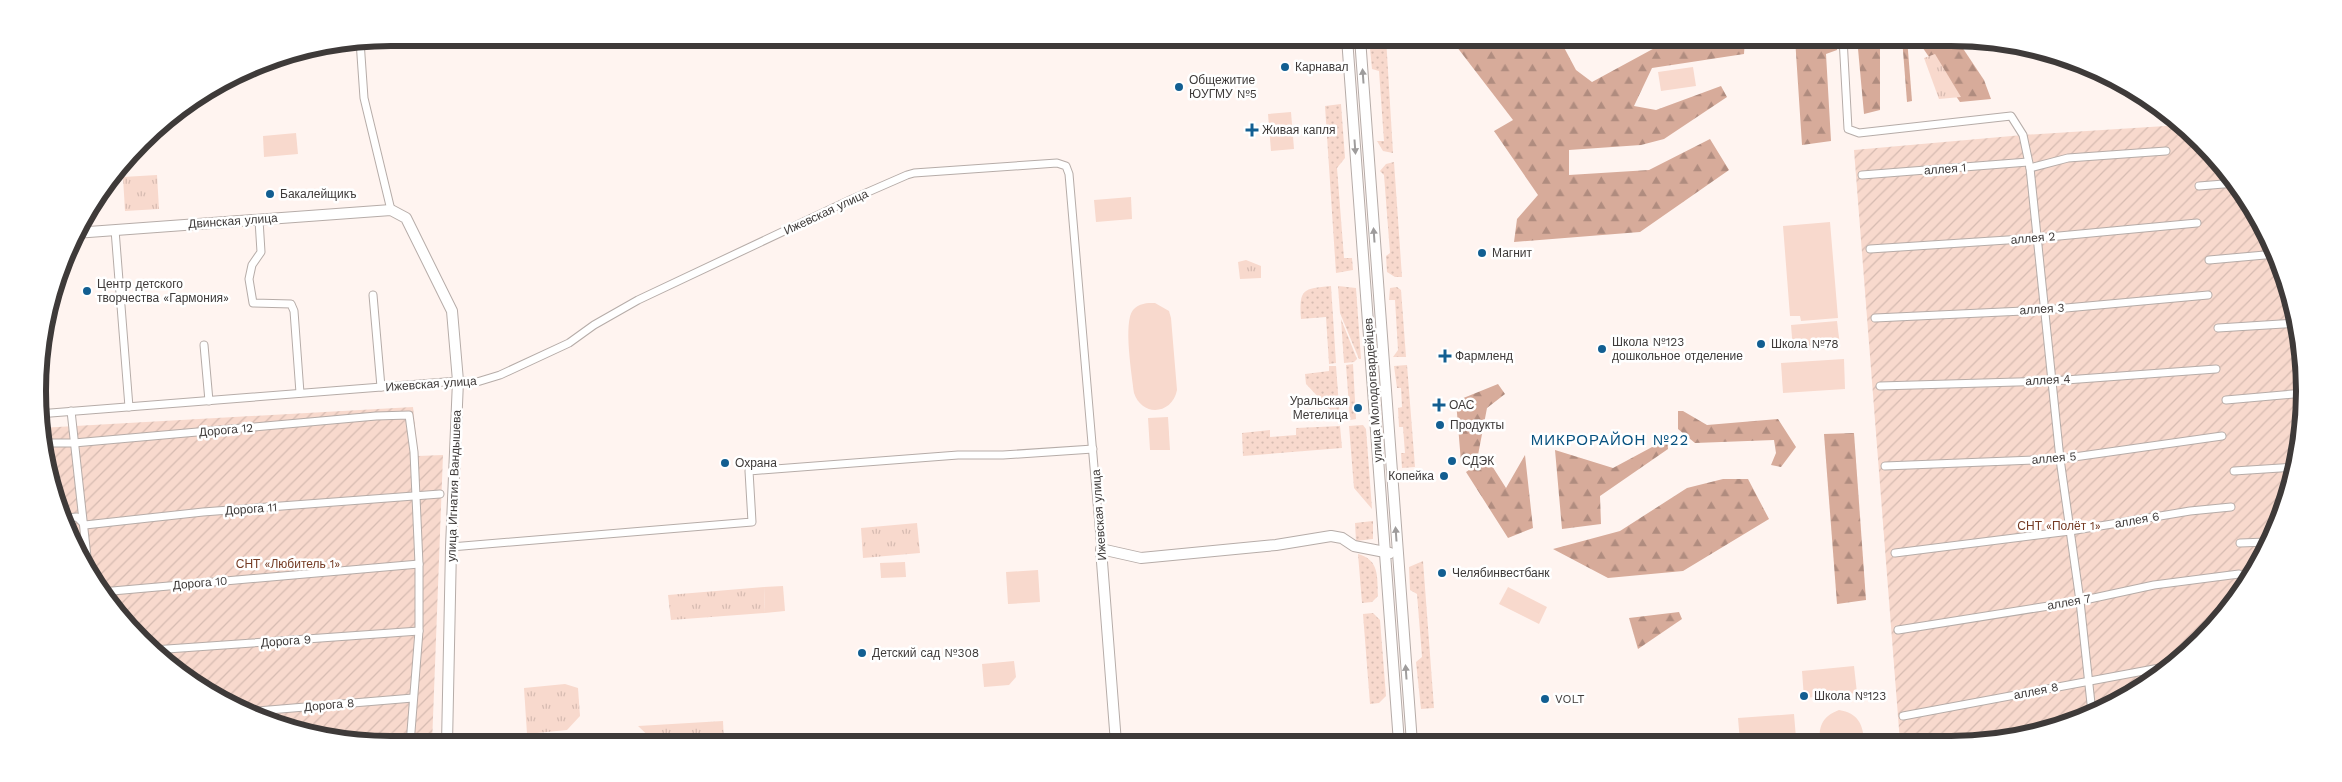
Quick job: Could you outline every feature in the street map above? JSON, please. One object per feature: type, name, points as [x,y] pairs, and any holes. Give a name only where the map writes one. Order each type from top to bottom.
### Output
[{"type":"main road","name":"улица Молодогвардейцев","points":[[1348,46],[1398,736]]},
{"type":"main road","name":"улица Молодогвардейцев","points":[[1361,46],[1412,736]]},
{"type":"main road","name":"Двинская улица","points":[[86,231],[390,210]]},
{"type":"main road","name":"улица Игнатия Вандышева","points":[[390,210],[406,218],[452,311],[458,381],[446,736]]},
{"type":"main road","points":[[1101,549],[1141,558],[1276,545],[1332,536],[1342,538],[1354,546],[1385,553],[1397,552]]},
{"type":"main road","name":"Ижевская улица","points":[[1101,549],[1115,736]]},
{"type":"street","points":[[1843,46],[1848,129],[1859,133],[1875,132],[2011,116],[2022,135],[2029,165],[2038,238],[2060,459],[2080,601],[2091,706]]},
{"type":"street","points":[[360,48],[364,98],[390,210]]},
{"type":"street","name":"аллея 1","points":[[1862,175],[2029,165],[2068,158],[2166,151]]},
{"type":"street","name":"Ижевская улица","points":[[47,413],[458,381],[477,382],[500,375],[569,343],[594,325],[638,300],[852,199],[914,172],[1057,163],[1066,166],[1069,174],[1101,549]]},
{"type":"street","points":[[2199,186],[2227,184]]},
{"type":"street","points":[[259,220],[261,252],[252,265],[249,278],[253,303],[291,304],[294,310],[300,393]]},
{"type":"street","name":"аллея 2","points":[[1870,250],[2038,238],[2197,223]]},
{"type":"street","points":[[115,230],[129,407]]},
{"type":"street","points":[[2209,260],[2268,255]]},
{"type":"street","points":[[374,295],[381,387]]},
{"type":"street","name":"аллея 3","points":[[1875,318],[2044,310],[2208,295]]},
{"type":"street","points":[[2218,328],[2289,324]]},
{"type":"street","points":[[204,345],[209,400]]},
{"type":"street","name":"аллея 4","points":[[1880,386],[2052,381],[2216,369]]},
{"type":"street","points":[[2226,400],[2296,394]]},
{"type":"street","points":[[71,411],[87,553]]},
{"type":"street","name":"Дорога 12","points":[[50,443],[74,443],[376,416],[409,415],[414,452],[415,497]]},
{"type":"street","name":"аллея 5","points":[[1886,466],[2060,459],[2222,436]]},
{"type":"street","points":[[451,547],[752,522],[749,471],[958,455],[1003,455],[1093,448]]},
{"type":"street","points":[[2234,471],[2287,468]]},
{"type":"street","name":"Дорога 11","points":[[70,518],[77,517],[85,525],[203,512],[440,494]]},
{"type":"street","points":[[411,736],[419,631],[419,564],[415,497]]},
{"type":"street","name":"аллея 6","points":[[1895,553],[2070,532],[2190,511],[2231,508]]},
{"type":"street","points":[[2240,543],[2260,542]]},
{"type":"street","name":"Дорога 10","points":[[110,591],[419,564]]},
{"type":"street","name":"аллея 7","points":[[1898,630],[2080,601],[2154,585],[2239,574]]},
{"type":"street","name":"Дорога 9","points":[[163,649],[419,631]]},
{"type":"street","name":"аллея 8","points":[[1903,716],[2156,669]]},
{"type":"street","name":"Дорога 8","points":[[261,711],[413,698]]},
{"type":"green space","points":[[1370,46],[1386,46],[1393,153],[1383,151],[1377,141],[1384,141],[1379,71],[1372,69]]},
{"type":"green space","points":[[1456,46],[1563,46],[1576,70],[1592,82],[1658,46],[1744,46],[1744,54],[1652,68],[1634,106],[1656,110],[1721,86],[1727,97],[1664,139],[1641,145],[1569,150],[1569,175],[1649,170],[1710,139],[1729,170],[1640,232],[1514,242],[1517,219],[1538,195],[1494,131],[1513,120]]},
{"type":"green space","points":[[1796,46],[1837,46],[1837,50],[1826,54],[1831,141],[1802,145]]},
{"type":"green space","points":[[1858,46],[1880,46],[1880,110],[1864,114]]},
{"type":"green space","points":[[1903,46],[1908,46],[1912,101],[1907,102]]},
{"type":"green space","points":[[1922,46],[1962,46],[1984,80],[1991,99],[1960,102]]},
{"type":"green space","points":[[1935,54],[1961,97],[1939,99],[1924,58]]},
{"type":"green space","points":[[1693,67],[1696,86],[1661,91],[1658,72]]},
{"type":"green space","points":[[1341,104],[1345,158],[1337,168],[1344,258],[1352,258],[1353,270],[1336,273],[1325,106]]},
{"type":"green space","points":[[1291,112],[1294,149],[1271,151],[1268,114]]},
{"type":"green space","name":"СНТ «Полёт 1»","points":[[2171,126],[2195,147],[2225,181],[2250,219],[2270,259],[2284,302],[2293,346],[2296,391],[2293,436],[2289,458],[2270,523],[2238,583],[2195,635],[2143,678],[2083,710],[2040,724],[1996,733],[1974,735],[1900,736],[1854,150],[2023,135]]},
{"type":"green space","points":[[296,133],[298,154],[264,157],[263,136]]},
{"type":"green space","points":[[1394,162],[1402,277],[1395,277],[1387,272],[1386,256],[1390,253],[1384,175],[1380,171],[1386,164]]},
{"type":"green space","points":[[157,175],[159,209],[125,211],[123,177]]},
{"type":"green space","points":[[1131,197],[1132,219],[1096,222],[1094,200]]},
{"type":"green space","points":[[1830,222],[1838,318],[1801,321],[1800,316],[1790,316],[1783,226]]},
{"type":"green space","points":[[1246,260],[1261,266],[1261,278],[1240,279],[1238,262]]},
{"type":"green space","points":[[1331,286],[1336,363],[1329,364],[1326,317],[1301,319],[1301,301],[1302,296],[1309,290]]},
{"type":"green space","points":[[1338,286],[1356,288],[1361,359],[1359,359],[1340,313]]},
{"type":"green space","points":[[1397,287],[1401,290],[1406,357],[1393,357],[1398,350],[1395,300],[1389,300],[1390,288]]},
{"type":"green space","points":[[1146,303],[1155,303],[1169,311],[1171,318],[1177,390],[1169,404],[1157,410],[1143,406],[1134,393],[1128,337],[1130,316],[1133,310]]},
{"type":"green space","points":[[1341,319],[1357,359],[1354,362],[1344,363]]},
{"type":"green space","points":[[1837,321],[1840,346],[1793,350],[1791,325]]},
{"type":"green space","points":[[1844,359],[1845,389],[1783,393],[1781,363]]},
{"type":"green space","points":[[1353,364],[1356,419],[1350,420],[1346,365]]},
{"type":"green space","points":[[1407,365],[1415,467],[1402,468],[1401,453],[1405,453],[1403,427],[1399,427],[1398,408],[1402,407],[1401,388],[1397,388],[1394,366]]},
{"type":"green space","points":[[1329,366],[1336,366],[1340,420],[1306,384],[1305,374],[1329,371]]},
{"type":"green space","points":[[1498,384],[1505,394],[1487,408],[1478,455],[1461,462],[1456,401]]},
{"type":"green space","name":"СНТ «Любитель 1»","points":[[413,407],[418,456],[443,455],[432,736],[346,733],[302,724],[259,710],[219,690],[181,665],[147,635],[117,601],[92,563],[72,523],[65,502],[53,458],[48,428]]},
{"type":"green space","points":[[1678,411],[1683,411],[1707,425],[1778,419],[1796,447],[1781,467],[1771,465],[1776,453],[1774,440],[1695,443],[1678,429]]},
{"type":"green space","points":[[1168,417],[1170,450],[1150,450],[1148,418]]},
{"type":"green space","points":[[1363,425],[1366,429],[1372,509],[1354,488],[1349,426]]},
{"type":"green space","points":[[1340,426],[1342,448],[1243,456],[1242,433],[1270,430],[1270,437],[1296,435],[1296,428]]},
{"type":"green space","points":[[1854,433],[1866,600],[1837,604],[1824,434]]},
{"type":"green space","points":[[1667,439],[1668,449],[1600,496],[1601,524],[1562,529],[1555,450],[1613,468]]},
{"type":"green space","points":[[1525,455],[1533,528],[1508,538],[1466,472],[1487,458],[1506,488]]},
{"type":"green space","points":[[1723,479],[1748,479],[1769,519],[1683,571],[1608,578],[1553,549],[1620,531],[1687,488]]},
{"type":"green space","points":[[1373,521],[1373,539],[1356,541],[1355,523]]},
{"type":"green space","points":[[917,523],[920,553],[863,558],[861,528]]},
{"type":"green space","points":[[1358,554],[1370,560],[1376,570],[1378,596],[1372,602],[1362,603]]},
{"type":"green space","points":[[1423,561],[1434,708],[1421,709],[1416,662],[1422,657],[1417,594],[1410,590],[1409,567]]},
{"type":"green space","points":[[905,562],[906,577],[881,578],[880,563]]},
{"type":"green space","points":[[1038,570],[1040,602],[1008,604],[1006,572]]},
{"type":"green space","points":[[783,586],[785,611],[765,613],[764,587]]},
{"type":"green space","points":[[764,587],[765,613],[671,620],[668,595]]},
{"type":"green space","points":[[1508,587],[1547,607],[1539,624],[1499,604]]},
{"type":"green space","points":[[1679,612],[1682,619],[1638,649],[1629,618]]},
{"type":"green space","points":[[1373,613],[1380,620],[1386,696],[1379,703],[1370,704],[1363,614]]},
{"type":"green space","points":[[1014,661],[1016,677],[1009,685],[984,687],[982,664]]},
{"type":"green space","points":[[1854,666],[1857,693],[1804,698],[1802,671]]},
{"type":"green space","points":[[565,684],[578,688],[580,716],[567,730],[527,734],[524,688]]},
{"type":"green space","points":[[1839,710],[1845,711],[1855,717],[1861,725],[1863,736],[1820,736],[1823,722]]},
{"type":"green space","points":[[1794,714],[1796,736],[1740,736],[1738,718]]},
{"type":"green space","points":[[723,721],[724,736],[649,736],[638,726]]},
{"type":"place","name":"Карнавал","points":[[1285,67]]},
{"type":"place","name":"Общежитие ЮУГМУ №5","points":[[1179,87]]},
{"type":"place","name":"Живая капля","points":[[1252,130]]},
{"type":"place","name":"Бакалейщикъ","points":[[270,194]]},
{"type":"place","name":"Магнит","points":[[1482,253]]},
{"type":"place","name":"Центр детского творчества «Гармония»","points":[[87,291]]},
{"type":"place","name":"Школа №78","points":[[1761,344]]},
{"type":"place","name":"Школа №123 дошкольное отделение","points":[[1602,349]]},
{"type":"place","name":"Фармленд","points":[[1445,356]]},
{"type":"place","name":"ОАС","points":[[1439,405]]},
{"type":"place","name":"Уральская Метелица","points":[[1358,408]]},
{"type":"place","name":"Продукты","points":[[1440,425]]},
{"type":"place","name":"СДЭК","points":[[1452,461]]},
{"type":"place","name":"Охрана","points":[[725,463]]},
{"type":"place","name":"Копейка","points":[[1444,476]]},
{"type":"place","name":"Челябинвестбанк","points":[[1442,573]]},
{"type":"place","name":"Детский сад №308","points":[[862,653]]},
{"type":"place","name":"Школа №123","points":[[1804,696]]},
{"type":"place","name":"VOLT","points":[[1545,699]]},
{"type":"district","name":"МИКРОРАЙОН №22","points":[[1610,440]]}]
